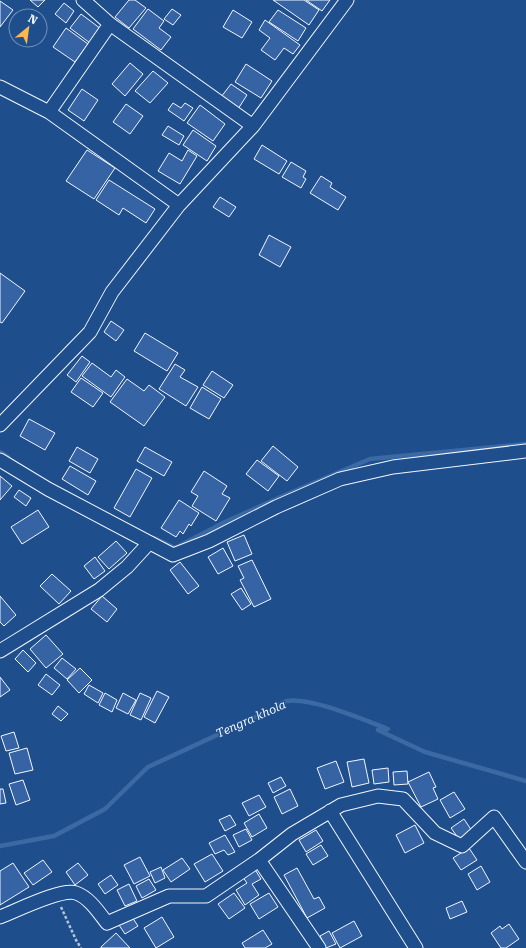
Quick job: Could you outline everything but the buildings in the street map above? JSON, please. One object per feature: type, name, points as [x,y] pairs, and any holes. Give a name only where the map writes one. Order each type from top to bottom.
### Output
[{"type":"street","points":[[83,0],[110,24],[253,126]]},
{"type":"street","points":[[0,425],[90,332],[112,292],[179,205],[253,126],[347,0]]},
{"type":"street","points":[[49,112],[110,24]]},
{"type":"street","points":[[0,87],[49,112],[179,205]]},
{"type":"street","points":[[0,460],[48,489],[173,555],[209,541],[276,507],[340,479],[393,467],[526,451]]},
{"type":"street","points":[[0,651],[99,590],[127,567],[150,543]]},
{"type":"street","points":[[0,918],[56,894],[75,893],[92,904],[107,924],[169,896],[206,896],[259,860],[292,834],[330,811],[341,805],[378,796],[403,800],[435,833],[462,846],[494,817],[526,862]]},
{"type":"street","points":[[330,811],[416,948]]},
{"type":"street","points":[[259,860],[319,948]]},
{"type":"path","points":[[56,894],[81,948]]},
{"type":"waterway","points":[[154,538],[175,548],[225,522],[370,459],[526,444]]},
{"type":"waterway","points":[[0,452],[8,457]]},
{"type":"waterway","name":"Tengra khola","points":[[0,846],[54,836],[105,809],[148,767],[271,710],[287,701],[310,702],[338,710],[388,729],[378,730],[425,752],[526,781]]}]
